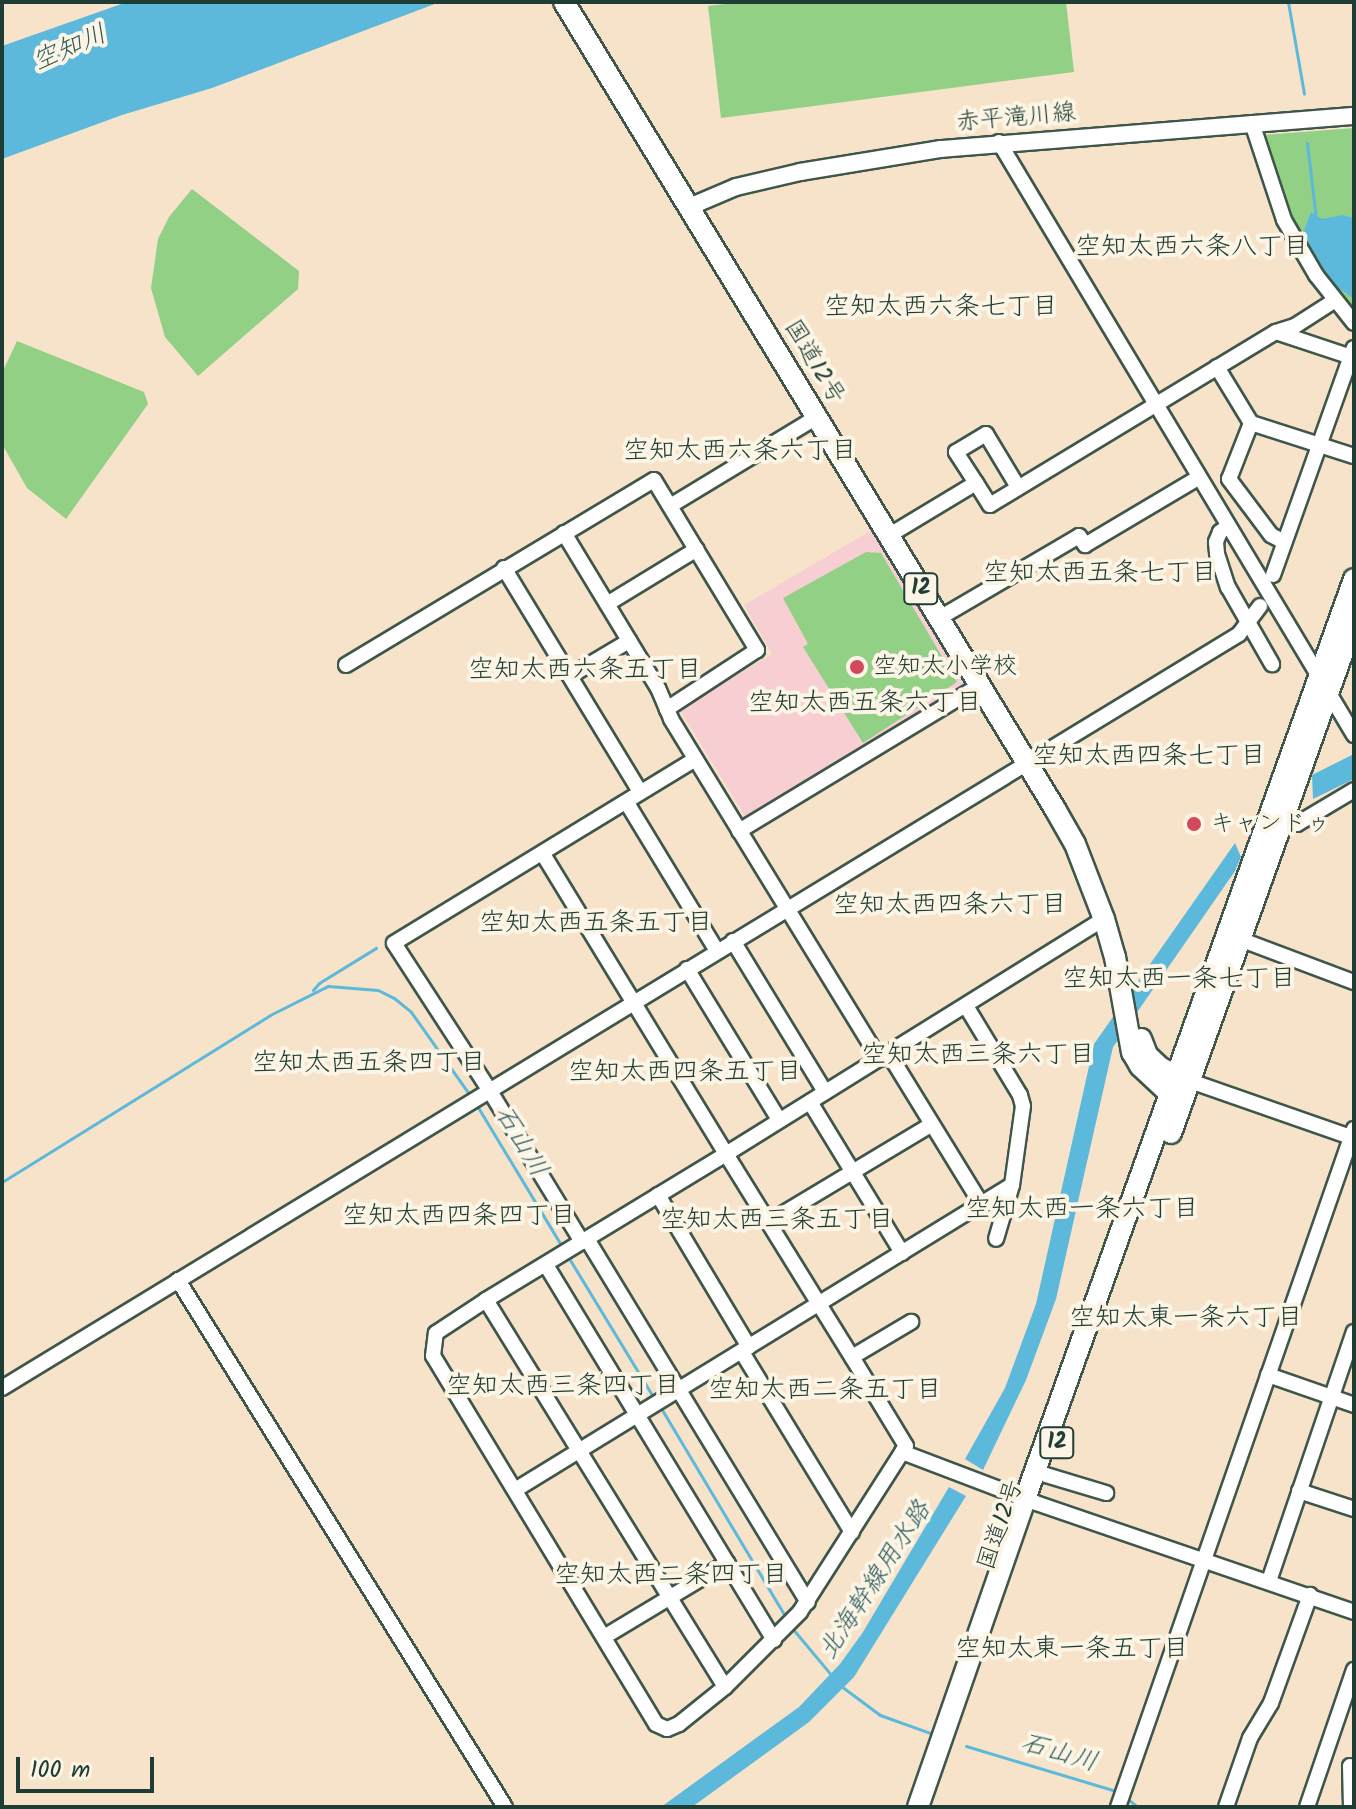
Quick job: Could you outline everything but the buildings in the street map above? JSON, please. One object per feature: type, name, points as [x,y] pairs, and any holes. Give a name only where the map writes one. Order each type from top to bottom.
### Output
[{"type":"highway","name":"国道12号","points":[[564,2],[898,530],[1093,861],[1113,910],[1140,1066],[1179,1084]]},
{"type":"highway","name":"国道12号","points":[[576,2],[817,417],[980,685],[1031,758],[1075,844],[1125,982]]},
{"type":"highway","name":"12","points":[[1234,937],[1282,822],[1354,579]]},
{"type":"highway","name":"12","points":[[1179,1084],[1324,684],[1354,621]]},
{"type":"highway","name":"国道12号","points":[[930,1807],[1030,1501],[1046,1475],[1179,1084]]},
{"type":"highway","name":"国道12号","points":[[918,1807],[1179,1084]]},
{"type":"main road","name":"赤平滝川線","points":[[689,196],[800,172],[999,142],[1354,116]]},
{"type":"street","points":[[1252,123],[1284,220],[1334,301],[1354,323]]},
{"type":"street","points":[[999,142],[1354,735]]},
{"type":"street","points":[[1018,487],[986,434],[956,452],[990,505],[1276,332],[1295,326],[1334,301]]},
{"type":"street","points":[[1273,575],[1352,352],[1276,332]]},
{"type":"street","points":[[1217,367],[1251,423],[1354,456]]},
{"type":"street","points":[[670,506],[817,417]]},
{"type":"street","points":[[1251,423],[1229,479],[1271,535],[1284,542]]},
{"type":"street","points":[[948,613],[1079,536],[1085,545],[1198,478]]},
{"type":"street","points":[[346,665],[654,480],[757,650],[667,709]]},
{"type":"street","points":[[898,530],[976,483]]},
{"type":"street","points":[[1228,526],[1220,532],[1216,542],[1217,554],[1228,587],[1272,664]]},
{"type":"street","points":[[564,533],[695,759],[786,908],[932,1124],[982,1205]]},
{"type":"street","points":[[607,604],[697,549]]},
{"type":"street","points":[[504,568],[640,792]]},
{"type":"street","points":[[2,1388],[1239,634],[1260,606]]},
{"type":"street","points":[[570,676],[629,641]]},
{"type":"street","points":[[739,831],[980,685]]},
{"type":"street","points":[[695,759],[394,943],[485,1094],[678,1391],[804,1607]]},
{"type":"street","points":[[1282,822],[1297,824],[1354,790]]},
{"type":"street","points":[[627,803],[717,951]]},
{"type":"street","points":[[543,854],[635,1001],[726,1154],[906,1446],[804,1607],[725,1687],[679,1724],[667,1729],[656,1724],[433,1356],[436,1333],[486,1300],[552,1261],[726,1154],[779,1120],[884,1057],[1104,919]]},
{"type":"street","points":[[1234,937],[1354,982]]},
{"type":"street","points":[[733,941],[825,1092]]},
{"type":"street","points":[[687,969],[779,1120]]},
{"type":"street","points":[[966,1006],[1020,1095],[1023,1106],[1012,1185],[996,1239]]},
{"type":"street","points":[[1118,1807],[1353,1134],[1179,1084]]},
{"type":"street","points":[[810,1102],[902,1253]]},
{"type":"street","points":[[769,1222],[932,1124]]},
{"type":"street","points":[[515,1490],[1012,1185]]},
{"type":"street","points":[[658,1195],[852,1532]]},
{"type":"street","points":[[552,1261],[644,1412],[727,1563],[778,1635]]},
{"type":"street","points":[[178,1280],[505,1807]]},
{"type":"street","points":[[486,1300],[725,1687]]},
{"type":"street","points":[[852,1357],[911,1322]]},
{"type":"street","points":[[1269,1581],[1354,1332]]},
{"type":"street","points":[[1268,1375],[1354,1405]]},
{"type":"street","points":[[902,1452],[1030,1501],[1354,1612]]},
{"type":"street","points":[[1046,1475],[1106,1493]]},
{"type":"street","points":[[1299,1491],[1354,1509]]},
{"type":"street","points":[[604,1637],[727,1563]]},
{"type":"street","points":[[1226,1807],[1250,1738],[1271,1703],[1310,1595]]},
{"type":"street","points":[[1307,1807],[1354,1673]]},
{"type":"street","points":[[1324,1756],[1352,1767],[1351,1807]]},
{"type":"shaded area","name":"空知太小学校","points":[[877,527],[972,680],[746,818],[680,710],[772,654],[744,605]]},
{"type":"green space","points":[[742,2],[1066,2],[1074,72],[721,118],[708,6]]},
{"type":"green space","points":[[1354,128],[1354,314],[1318,271],[1296,230],[1262,135]]},
{"type":"green space","points":[[192,189],[299,271],[298,289],[198,376],[165,337],[151,288],[158,239],[169,217]]},
{"type":"green space","points":[[17,341],[144,392],[148,404],[66,519],[27,488],[2,444],[2,373]]},
{"type":"green space","points":[[866,552],[881,553],[957,682],[863,743],[803,647],[808,644],[783,598]]},
{"type":"water","name":"空知川","points":[[127,2],[440,2],[212,88],[122,115],[2,159],[2,46]]},
{"type":"water","points":[[1311,212],[1322,219],[1343,215],[1354,218],[1354,299],[1337,287],[1315,259],[1304,230]]},
{"type":"water","points":[[1354,754],[1354,779],[1313,799],[1312,775]]},
{"type":"water","points":[[1235,843],[1241,857],[1235,871],[1113,1047],[1056,1299],[1026,1380],[983,1470],[965,1459],[1005,1388],[1036,1304],[1094,1044]]},
{"type":"water","points":[[949,1487],[966,1496],[854,1677],[809,1722],[692,1807],[661,1807],[799,1707],[840,1664],[863,1632]]},
{"type":"waterway","points":[[1288,2],[1304,94]]},
{"type":"waterway","points":[[1307,143],[1316,218]]},
{"type":"waterway","points":[[313,990],[319,983],[376,948]]},
{"type":"waterway","name":"石山川","points":[[2,1182],[270,1015],[328,986],[378,990],[394,998],[411,1012],[472,1098]]},
{"type":"waterway","name":"石山川","points":[[476,1104],[563,1248]]},
{"type":"waterway","name":"石山川","points":[[567,1255],[654,1398]]},
{"type":"waterway","name":"石山川","points":[[661,1408],[786,1618]]},
{"type":"waterway","name":"石山川","points":[[792,1628],[833,1677]]},
{"type":"waterway","name":"石山川","points":[[841,1686],[880,1715],[930,1733]]},
{"type":"waterway","name":"石山川","points":[[966,1746],[1119,1792]]},
{"type":"waterway","name":"石山川","points":[[1125,1797],[1138,1807]]},
{"type":"place","name":"空知太小学校","points":[[857,667]]},
{"type":"place","name":"キャンドゥ","points":[[1194,824]]},
{"type":"district","name":"空知太西六条八丁目","points":[[1192,248]]},
{"type":"district","name":"空知太西六条七丁目","points":[[941,308]]},
{"type":"district","name":"空知太西六条六丁目","points":[[740,452]]},
{"type":"district","name":"空知太西五条七丁目","points":[[1100,574]]},
{"type":"district","name":"空知太西六条五丁目","points":[[585,671]]},
{"type":"district","name":"空知太西五条六丁目","points":[[865,704]]},
{"type":"district","name":"空知太西四条七丁目","points":[[1149,757]]},
{"type":"district","name":"空知太西四条六丁目","points":[[950,906]]},
{"type":"district","name":"空知太西五条五丁目","points":[[596,924]]},
{"type":"district","name":"空知太西一条七丁目","points":[[1179,980]]},
{"type":"district","name":"空知太西三条六丁目","points":[[978,1056]]},
{"type":"district","name":"空知太西五条四丁目","points":[[369,1064]]},
{"type":"district","name":"空知太西四条五丁目","points":[[685,1073]]},
{"type":"district","name":"空知太西一条六丁目","points":[[1082,1210]]},
{"type":"district","name":"空知太西四条四丁目","points":[[459,1217]]},
{"type":"district","name":"空知太西三条五丁目","points":[[777,1221]]},
{"type":"district","name":"空知太東一条六丁目","points":[[1186,1319]]},
{"type":"district","name":"空知太西三条四丁目","points":[[563,1387]]},
{"type":"district","name":"空知太西二条五丁目","points":[[825,1391]]},
{"type":"district","name":"空知太西二条四丁目","points":[[671,1576]]},
{"type":"district","name":"空知太東一条五丁目","points":[[1072,1650]]},
{"type":"water label","name":"北海幹線用水路","points":[[876,1581]]}]
